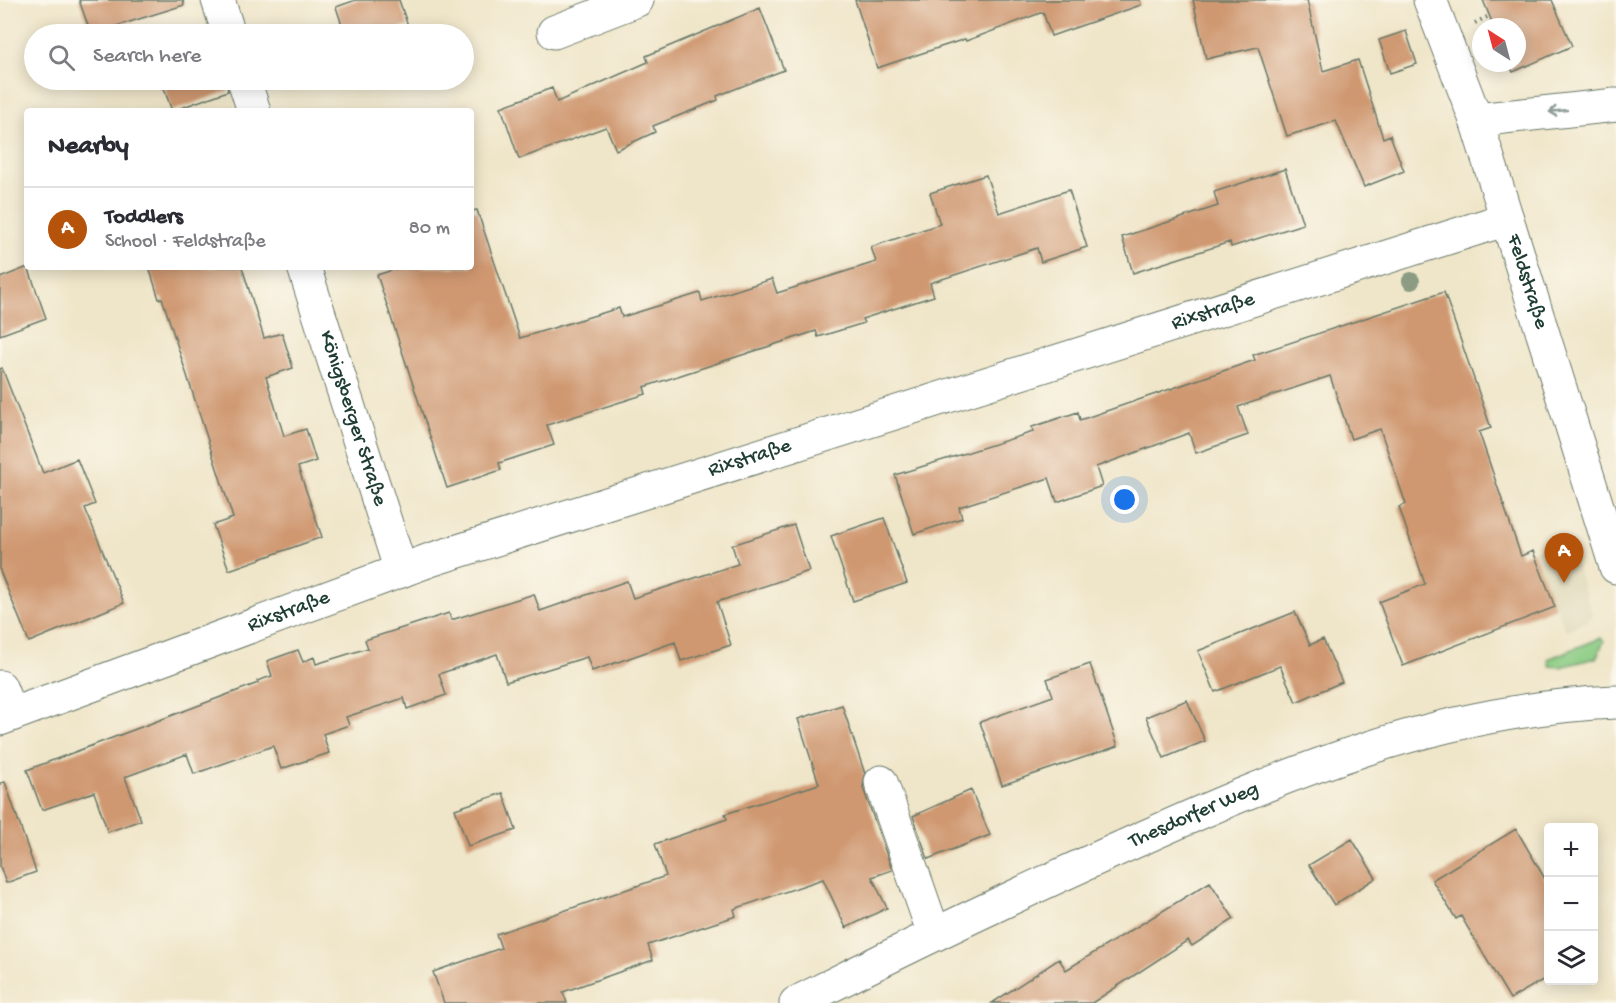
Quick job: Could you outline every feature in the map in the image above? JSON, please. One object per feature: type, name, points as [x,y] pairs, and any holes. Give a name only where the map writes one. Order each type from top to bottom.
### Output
[{"type":"street","points":[[218,0],[226,24]]},
{"type":"street","points":[[554,32],[637,0]]},
{"type":"street","name":"Feldstraße","points":[[1430,0],[1476,120],[1616,567]]},
{"type":"street","points":[[247,90],[253,108]]},
{"type":"street","points":[[1476,120],[1616,105]]},
{"type":"street","name":"Rixstraße","points":[[4,707],[401,571],[1507,219]]},
{"type":"street","name":"Königsberger Straße","points":[[305,270],[401,571]]},
{"type":"street","name":"Thesdorfer Weg","points":[[796,1003],[934,934],[1211,807],[1383,741],[1469,719],[1533,708],[1616,702]]},
{"type":"street","points":[[881,783],[934,934]]},
{"type":"shaded area","points":[[1567,539],[1592,614],[1588,620],[1566,631],[1533,551]]},
{"type":"green space","points":[[1601,638],[1604,641],[1596,658],[1560,667],[1550,666],[1548,659]]},
{"type":"building","points":[[79,0],[183,0],[184,5],[123,24],[87,24]]},
{"type":"building","points":[[356,0],[399,0],[407,24],[342,24],[336,7]]},
{"type":"building","points":[[855,0],[1140,0],[1141,5],[1051,36],[1043,12],[966,41],[965,39],[877,68]]},
{"type":"building","points":[[1193,0],[1307,0],[1323,71],[1358,60],[1383,138],[1390,135],[1404,171],[1364,187],[1336,121],[1287,136],[1258,47],[1206,59]]},
{"type":"building","points":[[1483,0],[1552,0],[1572,46],[1526,66],[1526,18],[1490,18]]},
{"type":"building","points":[[760,8],[784,70],[717,96],[718,100],[653,126],[655,132],[616,150],[606,127],[519,159],[501,107],[552,88],[557,102],[648,62],[646,56]]},
{"type":"building","points":[[1406,31],[1417,64],[1390,73],[1379,40]]},
{"type":"building","points":[[165,90],[228,90],[180,108],[171,108]]},
{"type":"building","points":[[1285,169],[1303,224],[1231,247],[1230,242],[1133,273],[1122,237],[1218,206],[1214,192]]},
{"type":"building","points":[[986,175],[999,213],[1069,190],[1087,247],[1041,262],[1037,248],[930,283],[934,296],[862,319],[864,323],[818,337],[816,331],[644,387],[646,394],[547,425],[554,445],[499,463],[501,470],[447,488],[377,275],[393,270],[474,270],[474,210],[477,210],[520,338],[619,308],[622,317],[700,293],[702,301],[772,279],[777,293],[876,262],[871,247],[940,224],[930,193]]},
{"type":"building","points":[[24,269],[29,270],[46,318],[0,335],[0,278]]},
{"type":"building","points":[[150,270],[243,270],[264,338],[282,333],[293,368],[266,377],[284,436],[306,429],[316,461],[298,467],[322,537],[229,570],[213,525],[233,518],[162,298],[159,299]]},
{"type":"building","points":[[1444,292],[1491,428],[1479,432],[1521,556],[1533,551],[1555,607],[1403,666],[1379,602],[1425,584],[1399,507],[1406,504],[1380,429],[1351,439],[1330,376],[1238,407],[1248,435],[1196,453],[1189,433],[1096,467],[1102,486],[1057,502],[1049,478],[959,507],[962,518],[914,534],[895,475],[1033,432],[1032,427],[1078,412],[1080,420],[1255,360],[1253,355]]},
{"type":"building","points":[[2,368],[43,473],[77,459],[95,504],[85,508],[124,603],[29,642],[0,571],[0,369]]},
{"type":"building","points":[[884,518],[907,583],[853,601],[831,536]]},
{"type":"building","points":[[794,525],[809,571],[717,602],[731,645],[681,661],[675,642],[592,671],[587,657],[506,682],[497,654],[439,674],[446,695],[407,709],[404,698],[346,717],[349,725],[323,734],[329,753],[281,769],[273,746],[194,774],[187,754],[125,777],[141,820],[108,832],[94,792],[42,810],[27,770],[258,683],[257,681],[272,676],[267,661],[298,650],[303,662],[314,657],[316,664],[368,648],[365,640],[449,613],[451,620],[534,594],[540,611],[627,581],[633,598],[738,564],[732,545]]},
{"type":"building","points":[[1295,612],[1310,645],[1323,639],[1342,682],[1296,702],[1280,666],[1215,692],[1198,651]]},
{"type":"building","points":[[1090,664],[1118,746],[1002,785],[980,722],[1053,696],[1047,679]]},
{"type":"building","points":[[1187,700],[1205,741],[1164,758],[1146,717]]},
{"type":"building","points":[[842,705],[865,774],[863,788],[892,870],[872,877],[887,908],[846,928],[823,879],[734,909],[736,916],[648,945],[653,960],[563,992],[567,1003],[444,1003],[433,972],[501,948],[496,934],[666,876],[655,844],[727,819],[725,814],[819,784],[798,719]]},
{"type":"building","points":[[5,782],[36,872],[6,883],[0,866],[0,783]]},
{"type":"building","points":[[971,790],[990,835],[928,859],[913,816]]},
{"type":"building","points":[[503,793],[516,830],[468,846],[455,809]]},
{"type":"building","points":[[1516,829],[1544,877],[1544,979],[1510,999],[1461,916],[1456,919],[1432,880]]},
{"type":"building","points":[[1352,839],[1376,878],[1334,905],[1309,865]]},
{"type":"building","points":[[1210,882],[1234,919],[1192,946],[1188,940],[1092,1003],[992,1003],[1059,959],[1066,970]]},
{"type":"place","name":"Toddlers","points":[[1564,583]]}]
